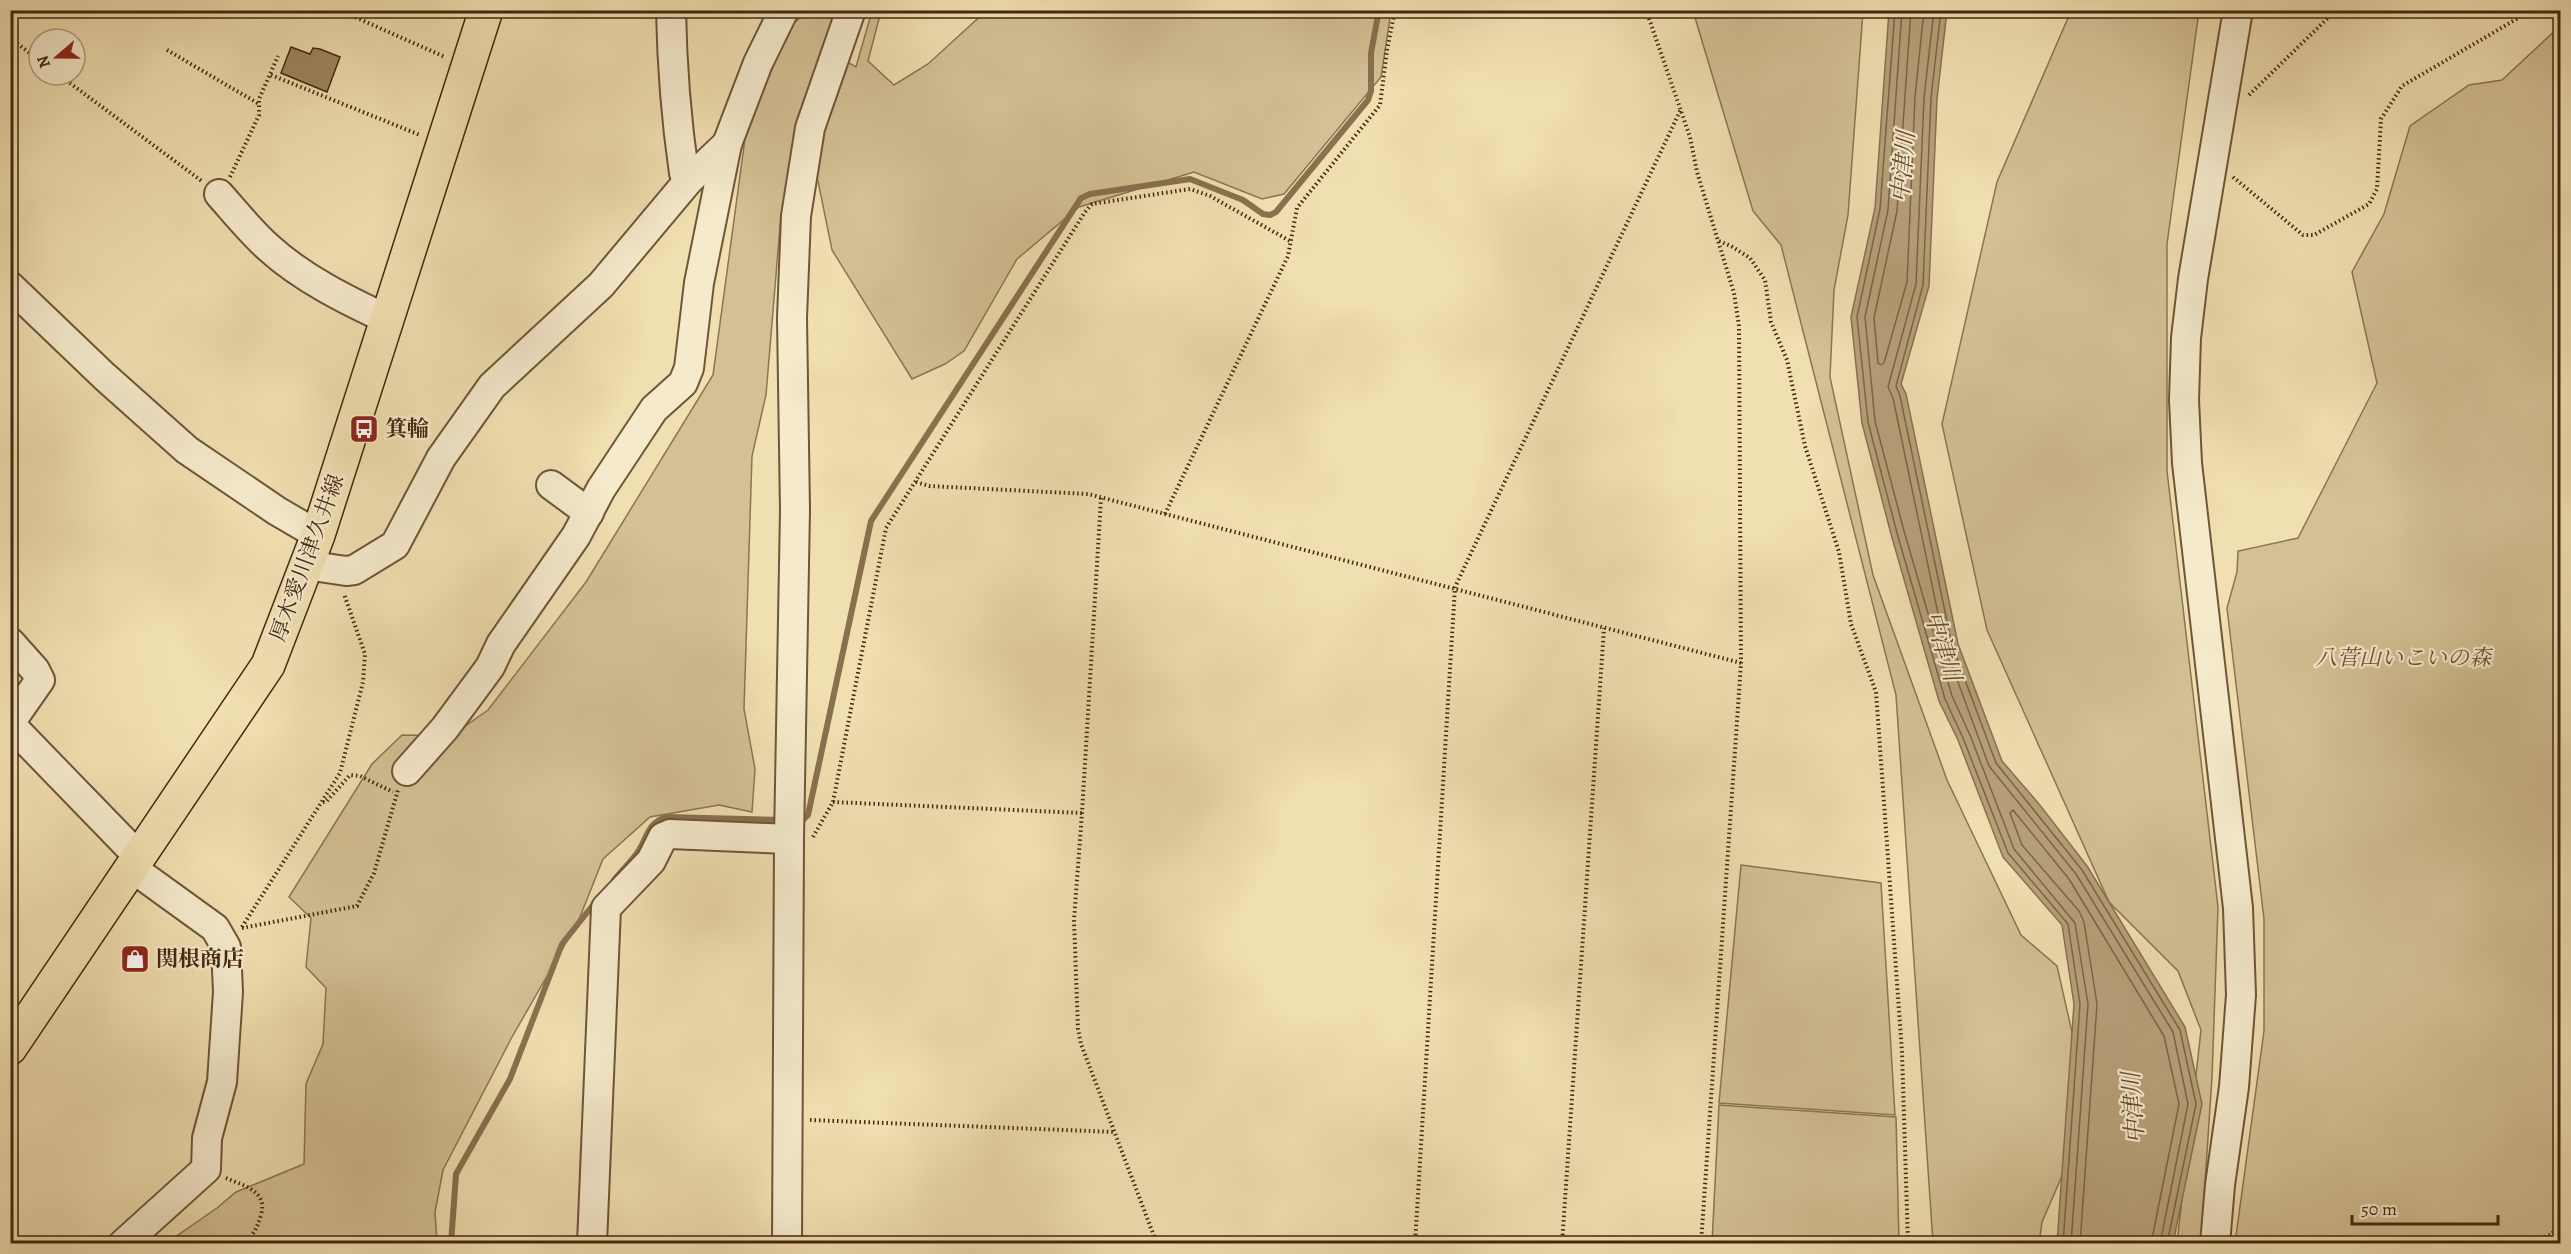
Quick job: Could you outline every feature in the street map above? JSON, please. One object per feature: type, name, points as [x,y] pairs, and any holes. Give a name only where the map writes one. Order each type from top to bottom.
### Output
[{"type":"main road","name":"厚木愛川津久井線","points":[[10,1048],[268,665],[312,550],[486,10]]},
{"type":"street","points":[[671,10],[676,122],[684,173],[688,180]]},
{"type":"street","points":[[402,782],[490,667],[501,644],[576,536],[654,409],[682,383],[689,368],[699,283],[727,144],[758,63],[784,10]]},
{"type":"street","points":[[787,1244],[789,833],[795,510],[792,318],[796,216],[810,129],[851,10]]},
{"type":"street","points":[[2215,1244],[2220,1185],[2234,1087],[2241,995],[2238,908],[2187,464],[2184,400],[2186,338],[2238,10]]},
{"type":"street","points":[[10,286],[104,376],[187,450],[277,511],[312,550],[341,571],[354,570],[395,545],[441,458],[492,386],[601,285],[688,180],[727,144]]},
{"type":"street","points":[[219,194],[269,248],[290,265],[330,291],[387,319]]},
{"type":"street","points":[[551,485],[589,513]]},
{"type":"street","points":[[10,642],[35,670],[40,680],[10,723],[135,863],[215,928],[234,937],[222,1082],[207,1138],[206,1169],[123,1244]]},
{"type":"street","points":[[592,1244],[606,908],[651,861],[663,837],[670,834],[789,833]]},
{"type":"path","points":[[339,10],[468,66]]},
{"type":"path","points":[[1165,514],[1288,256],[1297,208],[1380,105],[1395,10]]},
{"type":"path","points":[[1646,10],[1681,109],[1734,292],[1739,326],[1741,663],[1701,1244]]},
{"type":"path","points":[[2223,104],[2246,98],[2336,10]]},
{"type":"path","points":[[2213,162],[2303,235],[2314,236],[2369,204],[2377,189],[2381,119],[2402,86],[2532,10]]},
{"type":"path","points":[[10,38],[27,51]]},
{"type":"path","points":[[167,50],[259,104]]},
{"type":"path","points":[[75,87],[219,194],[244,149],[259,115],[259,99],[278,56]]},
{"type":"path","points":[[271,75],[442,145]]},
{"type":"path","points":[[1415,1244],[1455,587],[1681,109]]},
{"type":"path","points":[[789,833],[805,852],[833,802],[886,528],[1085,212],[1092,204],[1190,189],[1210,196],[1290,241]]},
{"type":"path","points":[[1719,241],[1750,258],[1765,280],[1771,322],[1786,360],[1805,446],[1839,552],[1851,624],[1875,692],[1902,1052],[1908,1244]]},
{"type":"path","points":[[916,482],[929,486],[1088,494],[1455,587],[1741,663]]},
{"type":"path","points":[[1101,498],[1074,920],[1078,1029],[1081,1044],[1157,1244]]},
{"type":"path","points":[[234,937],[340,773],[351,736],[363,682],[365,654],[341,587],[341,571]]},
{"type":"path","points":[[1562,1244],[1604,627]]},
{"type":"path","points":[[234,937],[357,906],[374,873],[402,782],[350,775],[326,802],[323,802]]},
{"type":"path","points":[[833,802],[1082,813]]},
{"type":"path","points":[[788,1119],[1115,1132]]},
{"type":"path","points":[[206,1169],[254,1190],[262,1198],[263,1206],[256,1232],[244,1244]]},
{"type":"path","points":[[2529,1244],[2552,1234],[2560,1222]]},
{"type":"green space","points":[[807,11],[843,11],[831,53],[856,67],[872,11],[881,11],[868,61],[894,85],[928,64],[986,11],[1391,11],[1381,77],[1284,194],[1262,199],[1194,172],[1079,207],[1017,259],[964,351],[945,364],[912,379],[832,250],[818,181],[794,167],[781,215],[766,395],[752,456],[744,709],[755,769],[752,812],[719,805],[650,817],[603,859],[578,922],[512,1037],[443,1170],[435,1212],[437,1243],[165,1244],[236,1192],[304,1164],[306,1084],[323,1044],[326,988],[306,967],[311,918],[289,897],[372,764],[402,735],[451,736],[488,710],[586,582],[713,375],[747,124],[791,26]]},
{"type":"green space","points":[[1693,11],[1863,11],[1848,215],[1834,290],[1830,377],[1873,575],[1947,780],[2021,935],[2057,966],[2090,1112],[2042,1222],[2039,1243],[1933,1243],[1896,695],[1781,245],[1753,211]]},
{"type":"green space","points":[[2071,11],[2199,11],[2167,244],[2167,471],[2218,907],[2212,1077],[2201,1243],[2177,1243],[2201,1030],[2178,971],[2109,902],[1987,630],[1942,424],[1997,182]]},
{"type":"green space","name":"八菅山いこいの森","points":[[2560,26],[2560,1243],[2235,1243],[2264,1031],[2264,919],[2227,608],[2237,572],[2238,551],[2298,538],[2377,383],[2352,272],[2384,214],[2410,126],[2469,85],[2502,80]]},
{"type":"green space","points":[[1741,865],[1881,883],[1895,1115],[1719,1103]]},
{"type":"green space","points":[[1719,1105],[1896,1117],[1899,1243],[1712,1243]]},
{"type":"water","name":"中津川","points":[[1889,11],[1947,11],[1937,99],[1929,286],[1901,384],[1906,394],[1958,644],[2002,761],[2087,866],[2185,1027],[2202,1104],[2173,1243],[2057,1243],[2074,1004],[2062,925],[2003,857],[1958,740],[1939,701],[1862,423],[1851,317],[1875,208]]},
{"type":"building","points":[[291,47],[310,54],[313,48],[320,49],[340,57],[327,92],[281,73]]},
{"type":"waterway","points":[[797,820],[803,820],[808,815],[871,521],[1081,198],[1090,194],[1190,179],[1243,200],[1263,214],[1270,215],[1276,212],[1368,100],[1371,91],[1371,53],[1379,10]]},
{"type":"waterway","points":[[614,880],[636,854],[652,826],[666,817],[781,820]]},
{"type":"waterway","points":[[451,1244],[456,1174],[510,1079],[562,944],[597,900]]},
{"type":"place","name":"箕輪","points":[[364,429]]},
{"type":"place","name":"関根商店","points":[[135,959]]}]
